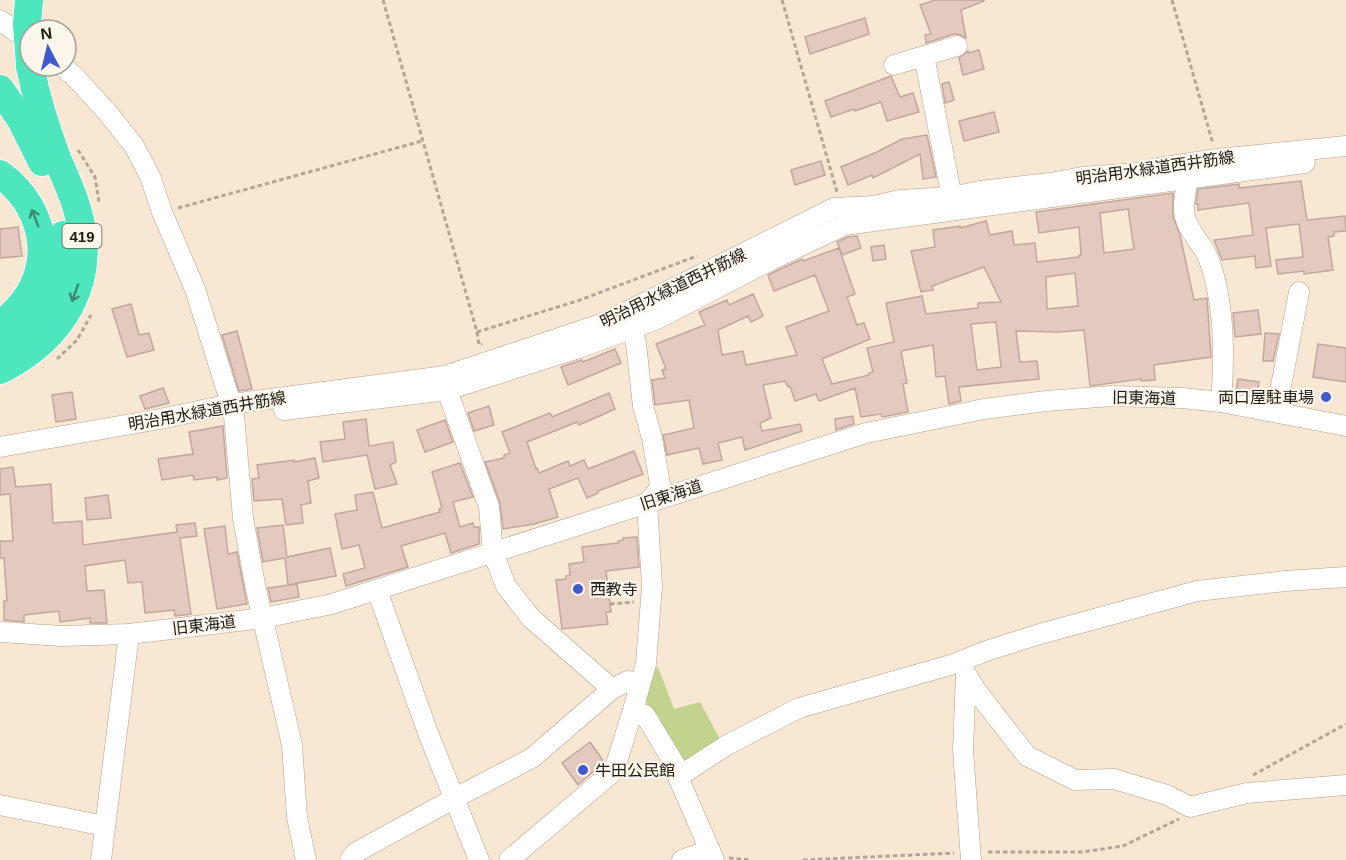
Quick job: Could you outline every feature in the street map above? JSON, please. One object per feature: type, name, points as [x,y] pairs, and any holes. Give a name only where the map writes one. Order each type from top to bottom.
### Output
[{"type":"highway","name":"419","points":[[27,18],[28,0]]},
{"type":"highway","name":"419","points":[[0,370],[24,356],[58,326],[71,306],[77,289],[83,255],[83,237],[78,211],[44,119],[33,78]]},
{"type":"highway","name":"419","points":[[0,89],[20,118],[42,162],[59,213],[64,255],[60,278],[50,299],[33,320],[0,344]]},
{"type":"highway","name":"419","points":[[0,174],[14,184],[28,201],[41,236],[42,256],[39,273],[30,292],[17,311],[0,323]]},
{"type":"street","points":[[0,20],[18,33]]},
{"type":"street","points":[[894,65],[957,46]]},
{"type":"street","points":[[924,56],[953,204]]},
{"type":"street","points":[[74,78],[92,95],[134,146],[150,176],[162,212],[195,289],[232,410],[243,518],[291,745],[297,817],[306,860]]},
{"type":"street","name":"明治用水緑道西井筋線","points":[[953,204],[980,191],[1082,177],[1139,173],[1217,159],[1346,146]]},
{"type":"street","points":[[0,458],[131,436],[232,410],[447,390],[579,348],[655,320],[771,260],[842,209],[953,204],[1188,179],[1346,158]]},
{"type":"street","points":[[1188,179],[1184,203],[1186,220],[1209,259],[1220,303],[1224,371],[1221,402]]},
{"type":"street","name":"明治用水緑道西井筋線","points":[[0,447],[148,421],[445,376],[604,323],[834,208],[842,209]]},
{"type":"street","points":[[1276,412],[1299,292]]},
{"type":"street","points":[[509,860],[614,771],[646,664],[652,586],[647,502],[656,495],[660,483],[652,438],[643,406],[633,327]]},
{"type":"street","points":[[447,390],[489,507],[493,553],[507,586],[531,618],[612,688]]},
{"type":"street","name":"旧東海道","points":[[0,632],[62,636],[129,634],[263,618],[332,604],[866,433],[984,409],[1112,396],[1221,402],[1346,426]]},
{"type":"street","points":[[678,777],[727,745],[799,708],[960,669],[986,651],[1029,638],[1197,591],[1346,577]]},
{"type":"street","points":[[377,590],[428,733],[478,860]]},
{"type":"street","points":[[101,860],[129,634]]},
{"type":"street","points":[[960,669],[1027,756],[1075,780],[1114,779],[1167,795],[1190,807],[1240,794],[1346,785]]},
{"type":"street","points":[[960,669],[970,856]]},
{"type":"street","points":[[350,860],[355,853],[532,758],[612,688],[628,681],[640,684]]},
{"type":"street","points":[[633,710],[645,714],[677,768],[678,777],[712,855],[682,860]]},
{"type":"street","points":[[0,805],[105,826]]},
{"type":"path","points":[[383,0],[477,332],[580,300],[701,255]]},
{"type":"path","points":[[782,0],[842,209]]},
{"type":"path","points":[[1172,0],[1217,159]]},
{"type":"path","points":[[162,212],[422,141]]},
{"type":"path","points":[[610,604],[650,600]]},
{"type":"path","points":[[1240,794],[1241,782],[1346,724]]},
{"type":"path","points":[[803,860],[1082,852],[1123,846],[1182,817],[1190,807]]},
{"type":"green space","points":[[658,667],[674,709],[700,702],[722,743],[684,763],[647,704],[645,694],[652,669]]},
{"type":"building","points":[[935,0],[984,0],[961,10],[966,38],[954,34],[926,43],[925,35],[931,34],[920,5]]},
{"type":"building","points":[[865,18],[869,34],[810,54],[805,37]]},
{"type":"building","points":[[979,50],[984,69],[963,75],[959,58],[968,51],[968,53]]},
{"type":"building","points":[[891,76],[900,97],[913,93],[919,112],[887,121],[881,102],[831,117],[825,101]]},
{"type":"building","points":[[949,82],[954,100],[945,103],[942,84]]},
{"type":"building","points":[[994,112],[999,132],[964,141],[959,121]]},
{"type":"building","points":[[927,135],[936,177],[923,179],[920,154],[873,178],[872,175],[848,185],[841,167],[902,139]]},
{"type":"building","points":[[821,161],[825,175],[795,185],[791,170]]},
{"type":"building","points":[[1301,181],[1307,220],[1345,216],[1346,231],[1334,232],[1334,236],[1328,237],[1333,270],[1304,274],[1304,271],[1278,274],[1276,260],[1303,257],[1299,224],[1266,228],[1271,266],[1256,268],[1255,256],[1222,260],[1214,240],[1253,235],[1249,203],[1198,210],[1198,204],[1196,204],[1198,189],[1239,184],[1239,188]]},
{"type":"building","points":[[1173,193],[1173,217],[1180,235],[1194,300],[1207,298],[1211,357],[1154,365],[1155,380],[1141,381],[1141,379],[1090,386],[1084,330],[1016,331],[1020,362],[1037,361],[1039,379],[959,387],[961,401],[949,404],[945,376],[936,377],[933,345],[901,351],[907,383],[903,384],[908,412],[882,417],[881,414],[861,417],[855,388],[819,401],[816,394],[795,401],[790,386],[788,387],[785,381],[763,385],[771,418],[760,423],[762,431],[800,424],[802,431],[745,450],[742,437],[718,443],[722,460],[703,464],[699,448],[667,455],[663,435],[694,428],[689,400],[655,405],[652,380],[665,378],[662,370],[666,369],[656,344],[705,325],[699,312],[727,300],[729,305],[753,294],[763,316],[751,322],[748,316],[718,330],[722,355],[743,351],[746,365],[797,355],[786,327],[829,311],[815,275],[774,291],[768,275],[802,259],[803,261],[839,248],[855,294],[847,297],[857,325],[864,323],[870,339],[822,359],[832,384],[869,375],[873,372],[867,348],[894,342],[886,303],[922,296],[926,314],[978,308],[978,303],[1001,302],[984,267],[932,286],[933,290],[921,292],[911,251],[935,247],[933,230],[960,226],[960,228],[986,221],[990,235],[1012,231],[1014,245],[1035,243],[1037,262],[1081,255],[1079,227],[1039,233],[1036,212]],"holes":[[[1128,209],[1134,249],[1104,253],[1100,213]],[[1075,273],[1078,306],[1047,309],[1046,277]],[[996,322],[1001,367],[977,370],[971,324]]]},
{"type":"building","points":[[18,227],[22,256],[0,258],[0,229]]},
{"type":"building","points":[[857,236],[861,248],[842,255],[837,242]]},
{"type":"building","points":[[884,245],[886,259],[873,261],[871,247]]},
{"type":"building","points":[[131,304],[139,335],[149,333],[154,350],[127,357],[112,309]]},
{"type":"building","points":[[1258,310],[1261,334],[1235,337],[1233,313]]},
{"type":"building","points":[[237,331],[252,389],[239,391],[222,335]]},
{"type":"building","points":[[1265,333],[1279,334],[1273,361],[1263,361]]},
{"type":"building","points":[[1318,344],[1346,348],[1346,382],[1313,377]]},
{"type":"building","points":[[615,349],[621,363],[568,385],[561,367],[582,360],[583,362]]},
{"type":"building","points":[[1238,379],[1259,382],[1257,394],[1236,391]]},
{"type":"building","points":[[163,388],[169,403],[145,409],[140,396]]},
{"type":"building","points":[[72,392],[76,419],[56,422],[52,395]]},
{"type":"building","points":[[609,393],[615,409],[579,425],[577,422],[527,442],[536,469],[539,473],[568,461],[570,466],[584,460],[588,469],[634,451],[643,474],[598,491],[587,498],[578,478],[549,489],[558,517],[503,529],[500,503],[485,462],[504,458],[504,455],[510,453],[502,432],[550,413],[552,417]]},
{"type":"building","points":[[489,406],[494,425],[474,431],[468,413]]},
{"type":"building","points":[[853,416],[854,424],[836,430],[835,419]]},
{"type":"building","points":[[366,419],[369,446],[393,442],[396,462],[390,465],[397,484],[375,489],[367,455],[323,462],[320,442],[345,439],[343,422]]},
{"type":"building","points":[[445,420],[453,442],[425,452],[417,430]]},
{"type":"building","points":[[223,426],[227,478],[194,480],[193,475],[162,480],[158,459],[193,454],[189,432]]},
{"type":"building","points":[[315,458],[319,478],[308,481],[311,503],[301,505],[303,523],[286,525],[282,499],[254,501],[252,479],[259,478],[257,465]]},
{"type":"building","points":[[460,463],[473,497],[453,502],[460,527],[473,523],[474,527],[479,527],[479,544],[451,553],[445,533],[401,546],[408,567],[346,586],[343,574],[365,568],[359,545],[342,549],[335,514],[357,510],[355,495],[373,492],[382,528],[440,512],[439,509],[442,508],[432,472]]},
{"type":"building","points":[[13,467],[16,487],[51,484],[53,523],[82,521],[83,545],[177,532],[176,525],[195,523],[197,536],[180,538],[191,614],[175,616],[174,610],[145,613],[142,582],[128,583],[125,560],[85,566],[87,591],[104,590],[107,623],[90,623],[90,618],[60,622],[59,611],[24,615],[24,622],[4,620],[4,601],[7,601],[4,558],[0,558],[0,541],[13,541],[10,494],[0,495],[0,469]]},
{"type":"building","points":[[108,495],[111,518],[87,520],[85,498]]},
{"type":"building","points":[[283,525],[287,557],[330,548],[336,576],[288,585],[285,558],[263,562],[257,528]]},
{"type":"building","points":[[225,526],[228,554],[237,552],[247,604],[217,609],[204,529]]},
{"type":"building","points":[[637,537],[639,567],[606,571],[611,612],[606,612],[608,624],[562,629],[556,580],[566,579],[566,576],[570,575],[569,564],[584,562],[582,547],[618,543],[623,538]]},
{"type":"building","points":[[297,584],[299,597],[271,602],[268,588]]},
{"type":"building","name":"牛田公民館","points":[[590,742],[604,762],[578,785],[562,763]]},
{"type":"place","name":"両口屋駐車場","points":[[1326,397]]},
{"type":"place","name":"西教寺","points":[[578,589]]},
{"type":"place","name":"牛田公民館","points":[[583,770]]}]
